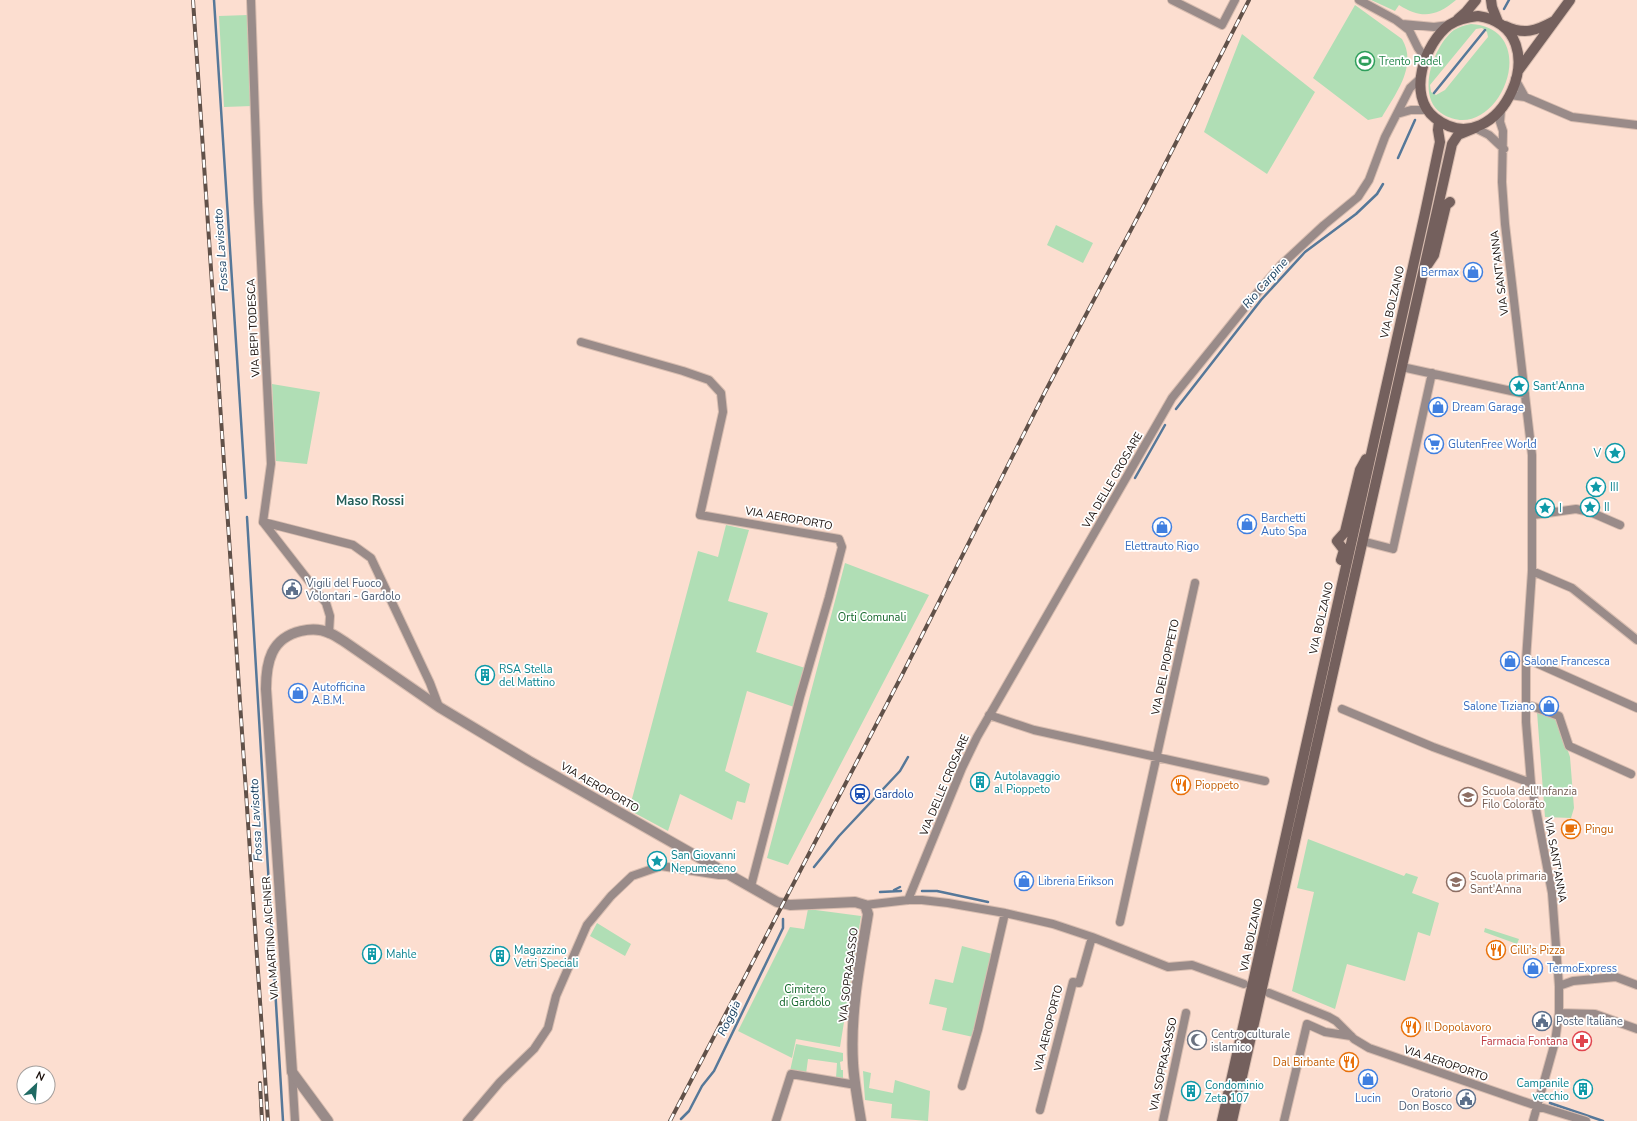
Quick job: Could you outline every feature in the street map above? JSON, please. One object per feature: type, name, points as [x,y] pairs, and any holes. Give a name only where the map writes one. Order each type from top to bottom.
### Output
[{"type":"main road","points":[[1476,0],[1466,12],[1437,36],[1426,59],[1421,78],[1420,88],[1427,110],[1439,121],[1452,127],[1463,129],[1474,128],[1496,116],[1510,95],[1516,75],[1518,53],[1515,42],[1510,32],[1500,23],[1492,7],[1491,0]]},
{"type":"main road","points":[[1516,75],[1570,0]]},
{"type":"main road","points":[[1452,23],[1478,16],[1488,18],[1512,29],[1529,32],[1539,29],[1557,19]]},
{"type":"main road","name":"VIA BOLZANO","points":[[1222,1121],[1332,624],[1329,613],[1344,550],[1337,541],[1345,532],[1360,470],[1372,449],[1440,142],[1438,130],[1439,121]]},
{"type":"main road","name":"VIA BOLZANO","points":[[1232,1121],[1452,144],[1458,135],[1474,128]]},
{"type":"main road","points":[[1423,270],[1434,255],[1446,206],[1450,202]]},
{"type":"street","name":"VIA BEPI TODESCA","points":[[251,0],[258,202],[271,464],[263,522]]},
{"type":"street","points":[[1172,0],[1222,25],[1234,0]]},
{"type":"street","points":[[1359,0],[1410,30],[1418,48],[1426,59]]},
{"type":"street","points":[[1402,24],[1434,27],[1452,23]]},
{"type":"street","points":[[1516,75],[1525,97]]},
{"type":"street","name":"VIA DELLE CROSARE","points":[[908,900],[962,768],[989,715],[1172,398],[1281,265],[1324,225],[1358,197],[1369,180],[1385,137],[1410,88],[1421,78]]},
{"type":"street","points":[[1510,95],[1525,97],[1572,117],[1637,125]]},
{"type":"street","points":[[1397,114],[1411,110],[1427,110]]},
{"type":"street","name":"VIA SANT'ANNA","points":[[1501,110],[1500,122],[1503,131],[1504,149],[1502,182],[1505,224],[1532,455],[1532,571],[1526,660],[1526,704],[1531,783],[1552,893],[1559,986],[1559,1013],[1550,1064],[1533,1121]]},
{"type":"street","points":[[1474,128],[1489,135],[1504,149]]},
{"type":"street","name":"VIA AEROPORTO","points":[[581,342],[683,371],[709,380],[721,393],[723,412],[700,515],[839,539],[842,547],[800,697],[751,886]]},
{"type":"street","points":[[1402,367],[1525,394]]},
{"type":"street","points":[[1362,541],[1393,549],[1432,373]]},
{"type":"street","points":[[1533,515],[1576,509],[1590,512],[1620,525]]},
{"type":"street","points":[[263,522],[326,603],[330,616],[329,633]]},
{"type":"street","points":[[263,522],[353,544],[371,558],[440,707]]},
{"type":"street","points":[[1532,571],[1572,588],[1637,640]]},
{"type":"street","name":"VIA DEL PIOPPETO","points":[[1120,922],[1195,582]]},
{"type":"street","name":"VIA MARTINO AICHNER","points":[[295,1121],[266,670],[272,653],[285,638],[294,633],[304,631],[317,630],[329,633]]},
{"type":"street","name":"VIA AEROPORTO","points":[[329,633],[345,642],[440,707],[518,754],[783,904],[855,902],[865,905],[908,900],[948,903],[1005,913],[1053,924],[1092,937],[1168,967],[1192,965],[1244,984]]},
{"type":"street","points":[[1526,660],[1534,662],[1637,708]]},
{"type":"street","points":[[1526,704],[1559,716],[1569,746],[1631,774]]},
{"type":"street","points":[[1342,709],[1433,747],[1531,783]]},
{"type":"street","points":[[989,715],[1034,730],[1265,781]]},
{"type":"street","points":[[467,1121],[500,1082],[534,1049],[548,1028],[556,996],[587,925],[611,896],[632,876],[661,866],[719,875],[731,875]]},
{"type":"street","name":"VIA SOPRASASSO","points":[[861,1121],[853,1063],[854,1007],[868,914],[865,905]]},
{"type":"street","points":[[962,1086],[978,1030],[1005,913]]},
{"type":"street","name":"VIA AEROPORTO","points":[[1040,1110],[1073,982],[1079,983],[1092,937]]},
{"type":"street","points":[[1559,986],[1574,981],[1616,977],[1637,985]]},
{"type":"street","name":"VIA AEROPORTO","points":[[1269,993],[1329,1017],[1336,1021],[1351,1036],[1369,1048],[1537,1106],[1586,1121]]},
{"type":"street","name":"VIA SOPRASASSO","points":[[1164,1121],[1186,1013]]},
{"type":"street","points":[[1559,1013],[1595,1014],[1637,1029]]},
{"type":"street","name":"VIA AEROPORTO","points":[[1284,1121],[1307,1024],[1325,1032],[1351,1036]]},
{"type":"street","points":[[292,1072],[328,1121]]},
{"type":"street","points":[[776,1121],[791,1074],[856,1085]]},
{"type":"green space","points":[[1371,0],[1456,0],[1449,6],[1435,13],[1421,14],[1414,13],[1399,5],[1395,11]]},
{"type":"green space","name":"Trento Padel","points":[[1355,5],[1402,39],[1406,49],[1407,59],[1403,80],[1382,117],[1368,120],[1313,78]]},
{"type":"green space","points":[[248,15],[252,106],[224,107],[219,16]]},
{"type":"green space","points":[[1471,24],[1494,31],[1506,45],[1509,64],[1505,84],[1495,102],[1480,115],[1461,120],[1441,113],[1434,105],[1430,95],[1429,83],[1430,71],[1434,59],[1446,37],[1454,30]],"holes":[[[1482,28],[1487,32],[1488,37],[1445,90],[1436,95],[1431,92],[1430,85],[1476,29]]]},
{"type":"green space","points":[[1242,34],[1315,92],[1267,174],[1204,132]]},
{"type":"green space","points":[[1056,225],[1093,243],[1083,263],[1047,245]]},
{"type":"green space","points":[[272,384],[320,392],[307,464],[276,461]]},
{"type":"green space","points":[[726,525],[749,530],[728,601],[768,613],[756,652],[805,668],[794,707],[747,691],[725,771],[750,784],[745,803],[737,801],[732,820],[680,794],[668,831],[629,810],[698,551],[718,557]]},
{"type":"green space","name":"Orti Comunali","points":[[845,563],[929,595],[788,865],[767,858]]},
{"type":"green space","points":[[1537,712],[1557,719],[1570,757],[1574,808],[1571,818],[1545,817]]},
{"type":"green space","points":[[1308,839],[1404,876],[1406,873],[1418,877],[1412,893],[1439,903],[1430,936],[1418,932],[1405,981],[1347,964],[1335,1009],[1292,991],[1314,892],[1297,888]]},
{"type":"green space","name":"Cimitero di Gardolo","points":[[808,909],[861,916],[840,1047],[796,1039],[792,1058],[738,1031],[790,927],[804,929]]},
{"type":"green space","points":[[597,923],[631,944],[625,956],[590,936]]},
{"type":"green space","points":[[1485,928],[1519,939],[1517,944],[1484,932]]},
{"type":"green space","points":[[962,946],[992,954],[973,1037],[942,1030],[947,1008],[929,1004],[935,979],[953,983]]},
{"type":"green space","points":[[796,1044],[843,1053],[843,1061],[840,1062],[841,1070],[843,1070],[843,1079],[836,1078],[837,1063],[808,1059],[806,1074],[790,1071]]},
{"type":"green space","points":[[863,1071],[871,1073],[869,1088],[893,1093],[895,1080],[930,1091],[928,1121],[891,1118],[892,1104],[865,1100]]},
{"type":"waterway","name":"Fossa Lavisotto","points":[[214,0],[246,498]]},
{"type":"waterway","name":"Rio Carpine","points":[[1504,9],[1509,0]]},
{"type":"waterway","name":"Rio Carpine","points":[[1434,93],[1485,30]]},
{"type":"waterway","name":"Rio Carpine","points":[[1398,158],[1415,120]]},
{"type":"waterway","name":"Rio Carpine","points":[[1176,409],[1261,300],[1305,252],[1356,214],[1377,194],[1383,184]]},
{"type":"waterway","name":"Rio Carpine","points":[[1135,478],[1165,425]]},
{"type":"waterway","name":"Fossa Lavisotto","points":[[247,517],[283,1121]]},
{"type":"waterway","points":[[814,867],[839,836],[900,771],[908,757]]},
{"type":"waterway","name":"Roggia","points":[[894,890],[900,887]]},
{"type":"waterway","name":"Roggia","points":[[880,892],[901,891]]},
{"type":"waterway","name":"Roggia","points":[[922,891],[937,891],[988,902]]},
{"type":"waterway","name":"Roggia","points":[[681,1119],[689,1111],[702,1086],[714,1071],[783,928],[783,919]]},
{"type":"waterway","name":"Roggia","points":[[1550,1103],[1603,1121]]},
{"type":"railway","points":[[193,0],[268,1121]]},
{"type":"railway","points":[[670,1121],[902,675],[1045,392],[1142,209],[1249,0]]},
{"type":"railway","points":[[260,1083],[262,1121]]},
{"type":"place","name":"Trento Padel","points":[[1365,61]]},
{"type":"place","name":"Bermax","points":[[1473,272]]},
{"type":"place","name":"Sant'Anna","points":[[1519,386]]},
{"type":"place","name":"Dream Garage","points":[[1438,407]]},
{"type":"place","name":"GlutenFree World","points":[[1434,444]]},
{"type":"place","name":"V","points":[[1615,453]]},
{"type":"place","name":"III","points":[[1596,487]]},
{"type":"place","name":"II","points":[[1590,507]]},
{"type":"place","name":"I","points":[[1545,508]]},
{"type":"place","name":"Barchetti Auto Spa","points":[[1247,524]]},
{"type":"place","name":"Elettrauto Rigo","points":[[1162,527]]},
{"type":"place","name":"Vigili del Fuoco Volontari - Gardolo","points":[[292,589]]},
{"type":"place","name":"Salone Francesca","points":[[1510,661]]},
{"type":"place","name":"RSA Stella del Mattino","points":[[485,675]]},
{"type":"place","name":"Autofficina A.B.M.","points":[[298,693]]},
{"type":"place","name":"Salone Tiziano","points":[[1549,706]]},
{"type":"place","name":"Autolavaggio al Pioppeto","points":[[980,782]]},
{"type":"place","name":"Pioppeto","points":[[1181,785]]},
{"type":"place","name":"Gardolo","points":[[860,794]]},
{"type":"place","name":"Scuola dell'Infanzia Filo Colorato","points":[[1468,797]]},
{"type":"place","name":"Pingu","points":[[1571,829]]},
{"type":"place","name":"San Giovanni Nepumeceno","points":[[657,861]]},
{"type":"place","name":"Libreria Erikson","points":[[1024,881]]},
{"type":"place","name":"Scuola primaria Sant'Anna","points":[[1456,882]]},
{"type":"place","name":"Cilli's Pizza","points":[[1496,950]]},
{"type":"place","name":"Mahle","points":[[372,954]]},
{"type":"place","name":"Magazzino Vetri Speciali","points":[[500,956]]},
{"type":"place","name":"TermoExpress","points":[[1533,968]]},
{"type":"place","name":"Poste Italiane","points":[[1542,1021]]},
{"type":"place","name":"Il Dopolavoro","points":[[1411,1027]]},
{"type":"place","name":"Centro culturale islamico","points":[[1197,1040]]},
{"type":"place","name":"Farmacia Fontana","points":[[1582,1041]]},
{"type":"place","name":"Dal Birbante","points":[[1349,1062]]},
{"type":"place","name":"Lucin","points":[[1368,1079]]},
{"type":"place","name":"Campanile vecchio","points":[[1583,1089]]},
{"type":"place","name":"Condominio Zeta 107","points":[[1191,1091]]},
{"type":"place","name":"Oratorio Don Bosco","points":[[1466,1099]]},
{"type":"district","name":"Maso Rossi","points":[[370,500]]}]
